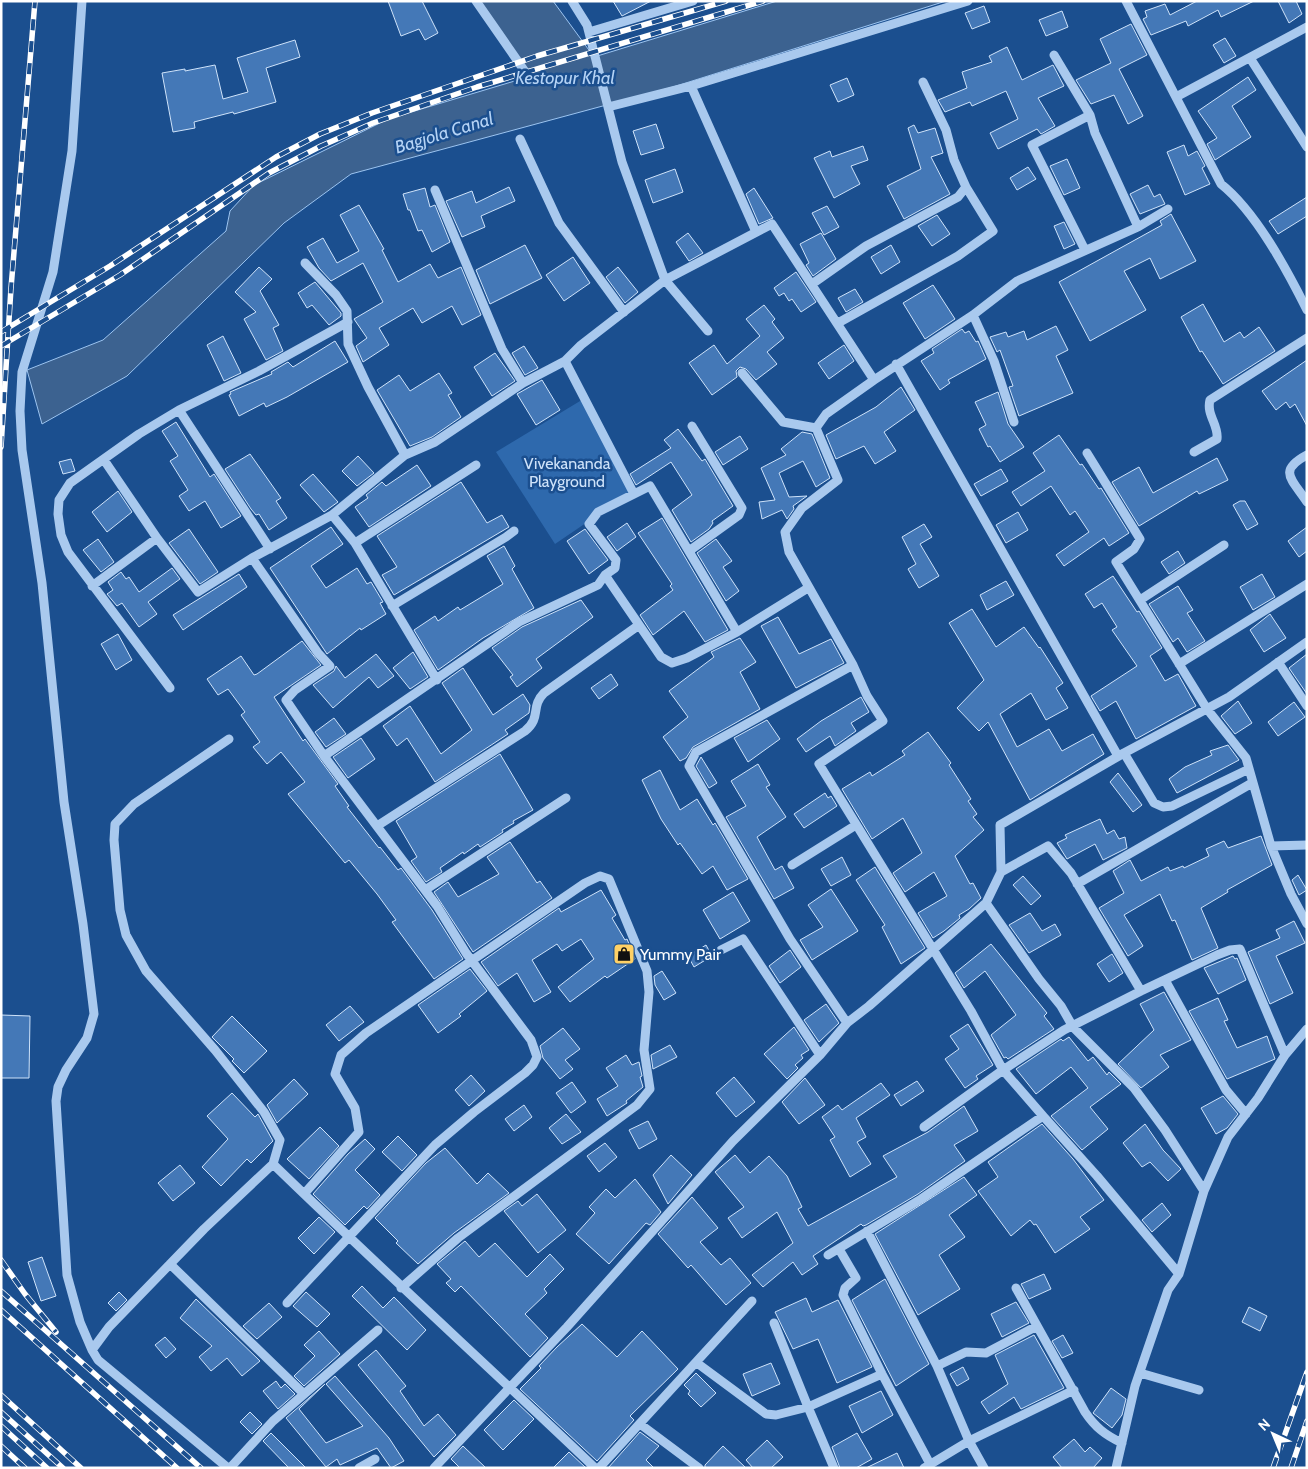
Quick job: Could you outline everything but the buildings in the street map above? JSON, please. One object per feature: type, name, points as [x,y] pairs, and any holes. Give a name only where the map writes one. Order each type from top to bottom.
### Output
[{"type":"street","points":[[82,1],[72,151],[55,263],[22,372],[20,412],[22,450],[42,583],[64,802],[83,924],[94,1014],[87,1038],[66,1070],[58,1087],[56,1101],[67,1274],[80,1322],[98,1360],[229,1468],[273,1422],[378,1330]]},
{"type":"street","points":[[476,1],[526,73]]},
{"type":"street","points":[[572,1],[587,25],[622,162],[665,280],[708,331]]},
{"type":"street","points":[[590,34],[693,1]]},
{"type":"street","points":[[608,107],[691,86],[968,1]]},
{"type":"street","points":[[1126,1],[1221,184],[1237,196],[1288,272],[1307,310]]},
{"type":"street","points":[[1176,97],[1307,27]]},
{"type":"street","points":[[1054,55],[1090,115],[1095,133],[1138,227]]},
{"type":"street","points":[[1250,58],[1307,147]]},
{"type":"street","points":[[838,323],[958,256],[993,231],[966,187],[954,160],[946,130],[924,82]]},
{"type":"street","points":[[691,86],[756,232]]},
{"type":"street","points":[[1084,250],[1032,145],[1090,115]]},
{"type":"street","points":[[520,139],[560,223],[624,312]]},
{"type":"street","points":[[812,284],[866,246],[958,197],[966,187]]},
{"type":"street","points":[[435,190],[502,349],[523,383]]},
{"type":"street","points":[[816,428],[826,414],[896,364],[973,315],[1017,281],[1138,227],[1168,209]]},
{"type":"street","points":[[104,460],[157,538],[198,592],[252,558],[332,515],[405,455],[436,442],[523,383],[565,361],[581,345],[665,280],[772,224],[874,380]]},
{"type":"street","points":[[305,263],[336,295],[346,311],[348,344],[368,387],[405,455]]},
{"type":"street","points":[[973,315],[994,360],[1014,422]]},
{"type":"street","points":[[170,688],[68,552],[61,535],[58,514],[59,500],[70,483],[139,434],[179,410],[267,367],[348,322]]},
{"type":"street","points":[[1194,452],[1216,439],[1218,434],[1207,408],[1210,400],[1307,338]]},
{"type":"street","points":[[565,361],[634,494]]},
{"type":"street","points":[[896,364],[1121,755],[1154,803],[1163,807],[1172,806],[1249,769]]},
{"type":"street","points":[[742,373],[783,422],[816,428]]},
{"type":"street","points":[[179,410],[270,549]]},
{"type":"street","points":[[689,551],[739,515],[742,508],[692,426]]},
{"type":"street","points":[[816,428],[838,480],[802,508],[785,532],[789,552],[853,665],[867,696],[883,721],[820,764],[934,950],[1004,1070],[1097,1176],[1179,1274]]},
{"type":"street","points":[[1086,453],[1140,539],[1134,549],[1116,562],[1207,709],[1246,758],[1271,846],[1291,894],[1307,924]]},
{"type":"street","points":[[1307,455],[1293,462],[1289,468],[1290,475],[1307,502]]},
{"type":"street","points":[[355,543],[476,465]]},
{"type":"street","points":[[324,756],[438,680],[519,622],[598,585],[605,575],[615,568],[616,560],[589,524],[598,512],[650,486],[737,632]]},
{"type":"street","points":[[332,515],[355,543],[438,680]]},
{"type":"street","points":[[392,606],[514,531]]},
{"type":"street","points":[[92,586],[157,538]]},
{"type":"street","points":[[1140,600],[1224,545]]},
{"type":"street","points":[[252,558],[318,653],[330,666],[295,690],[286,700],[324,756],[425,890],[471,960],[531,1040],[537,1057],[525,1073],[435,1145],[287,1303]]},
{"type":"street","points":[[605,575],[660,657],[672,663],[737,632],[808,588]]},
{"type":"street","points":[[1179,664],[1307,584]]},
{"type":"street","points":[[377,826],[483,760],[525,731],[536,719],[536,704],[544,694],[639,625]]},
{"type":"street","points":[[434,1468],[567,1327],[733,1141],[820,1055],[847,1023],[934,950],[986,903],[1001,872],[1000,824],[1229,696],[1307,642]]},
{"type":"street","points":[[1278,662],[1307,706]]},
{"type":"street","points":[[847,1023],[790,939],[689,766],[692,756],[704,747],[853,665]]},
{"type":"street","points":[[92,1350],[109,1327],[170,1264],[273,1164],[280,1140],[264,1112],[216,1050],[146,972],[132,948],[120,910],[114,840],[115,824],[120,816],[134,804],[229,739]]},
{"type":"street","points":[[1077,884],[1252,783]]},
{"type":"street","points":[[425,890],[566,798]]},
{"type":"street","points":[[792,865],[856,825]]},
{"type":"street","points":[[1271,846],[1307,845]]},
{"type":"street","points":[[1001,872],[1048,846],[1077,884],[1141,992]]},
{"type":"street","points":[[304,1194],[360,1132],[355,1108],[335,1074],[341,1055],[366,1033],[585,883],[600,876],[609,879],[647,971],[649,992],[644,1050],[650,1090],[637,1105],[458,1238],[401,1288]]},
{"type":"street","points":[[986,903],[1061,1006],[1073,1027],[1134,1088],[1184,1156],[1204,1191]]},
{"type":"street","points":[[721,950],[743,939],[820,1055]]},
{"type":"street","points":[[924,1128],[1004,1070],[1064,1030],[1230,950],[1240,949],[1285,1055]]},
{"type":"street","points":[[1165,980],[1226,1090],[1246,1114]]},
{"type":"street","points":[[1116,1468],[1140,1373],[1168,1290],[1179,1274],[1204,1191],[1228,1137],[1246,1114],[1285,1055],[1307,1029]]},
{"type":"street","points":[[828,1255],[921,1198],[1043,1116]]},
{"type":"street","points":[[273,1164],[401,1288],[597,1468],[697,1363],[752,1301]]},
{"type":"street","points":[[867,1231],[937,1366],[969,1441],[984,1468]]},
{"type":"street","points":[[839,1248],[856,1278],[845,1288],[843,1294],[927,1466],[969,1441],[1074,1390]]},
{"type":"street","points":[[170,1264],[304,1394]]},
{"type":"street","points":[[1016,1288],[1094,1425],[1107,1436],[1122,1443]]},
{"type":"street","points":[[774,1323],[834,1468]]},
{"type":"street","points":[[937,1366],[966,1352],[986,1353],[1037,1326]]},
{"type":"street","points":[[697,1363],[766,1414],[776,1416],[808,1407],[882,1374]]},
{"type":"street","points":[[1140,1373],[1199,1390]]},
{"type":"street","points":[[640,1424],[699,1468]]},
{"type":"street","points":[[359,1468],[375,1459]]},
{"type":"green space","name":"Vivekananda Playground","points":[[585,398],[633,491],[555,544],[496,452]]},
{"type":"water","name":"Kestopur Khal","points":[[477,1],[553,1],[594,57],[777,1],[946,1],[673,87],[351,174],[284,223],[127,376],[42,424],[27,370],[103,340],[226,231],[230,211],[254,185],[388,119],[528,77]]},
{"type":"railway","points":[[1,447],[11,288],[35,1]]},
{"type":"railway","points":[[1,332],[110,266],[276,157],[320,134],[372,113],[537,56],[726,1]]},
{"type":"railway","points":[[1,346],[120,275],[269,173],[321,146],[373,123],[477,87],[763,1]]},
{"type":"railway","points":[[1,1260],[25,1294],[56,1332]]},
{"type":"railway","points":[[1,1291],[201,1468]]},
{"type":"railway","points":[[1,1310],[177,1468]]},
{"type":"railway","points":[[1273,1468],[1307,1372]]},
{"type":"railway","points":[[1,1395],[81,1468]]},
{"type":"railway","points":[[1,1412],[63,1468]]},
{"type":"railway","points":[[1291,1468],[1307,1421]]},
{"type":"railway","points":[[1,1426],[47,1468]]},
{"type":"railway","points":[[1,1446],[25,1468]]},
{"type":"place","name":"Yummy Pair","points":[[624,954]]},
{"type":"water label","name":"Bagjola Canal","points":[[444,133]]}]
